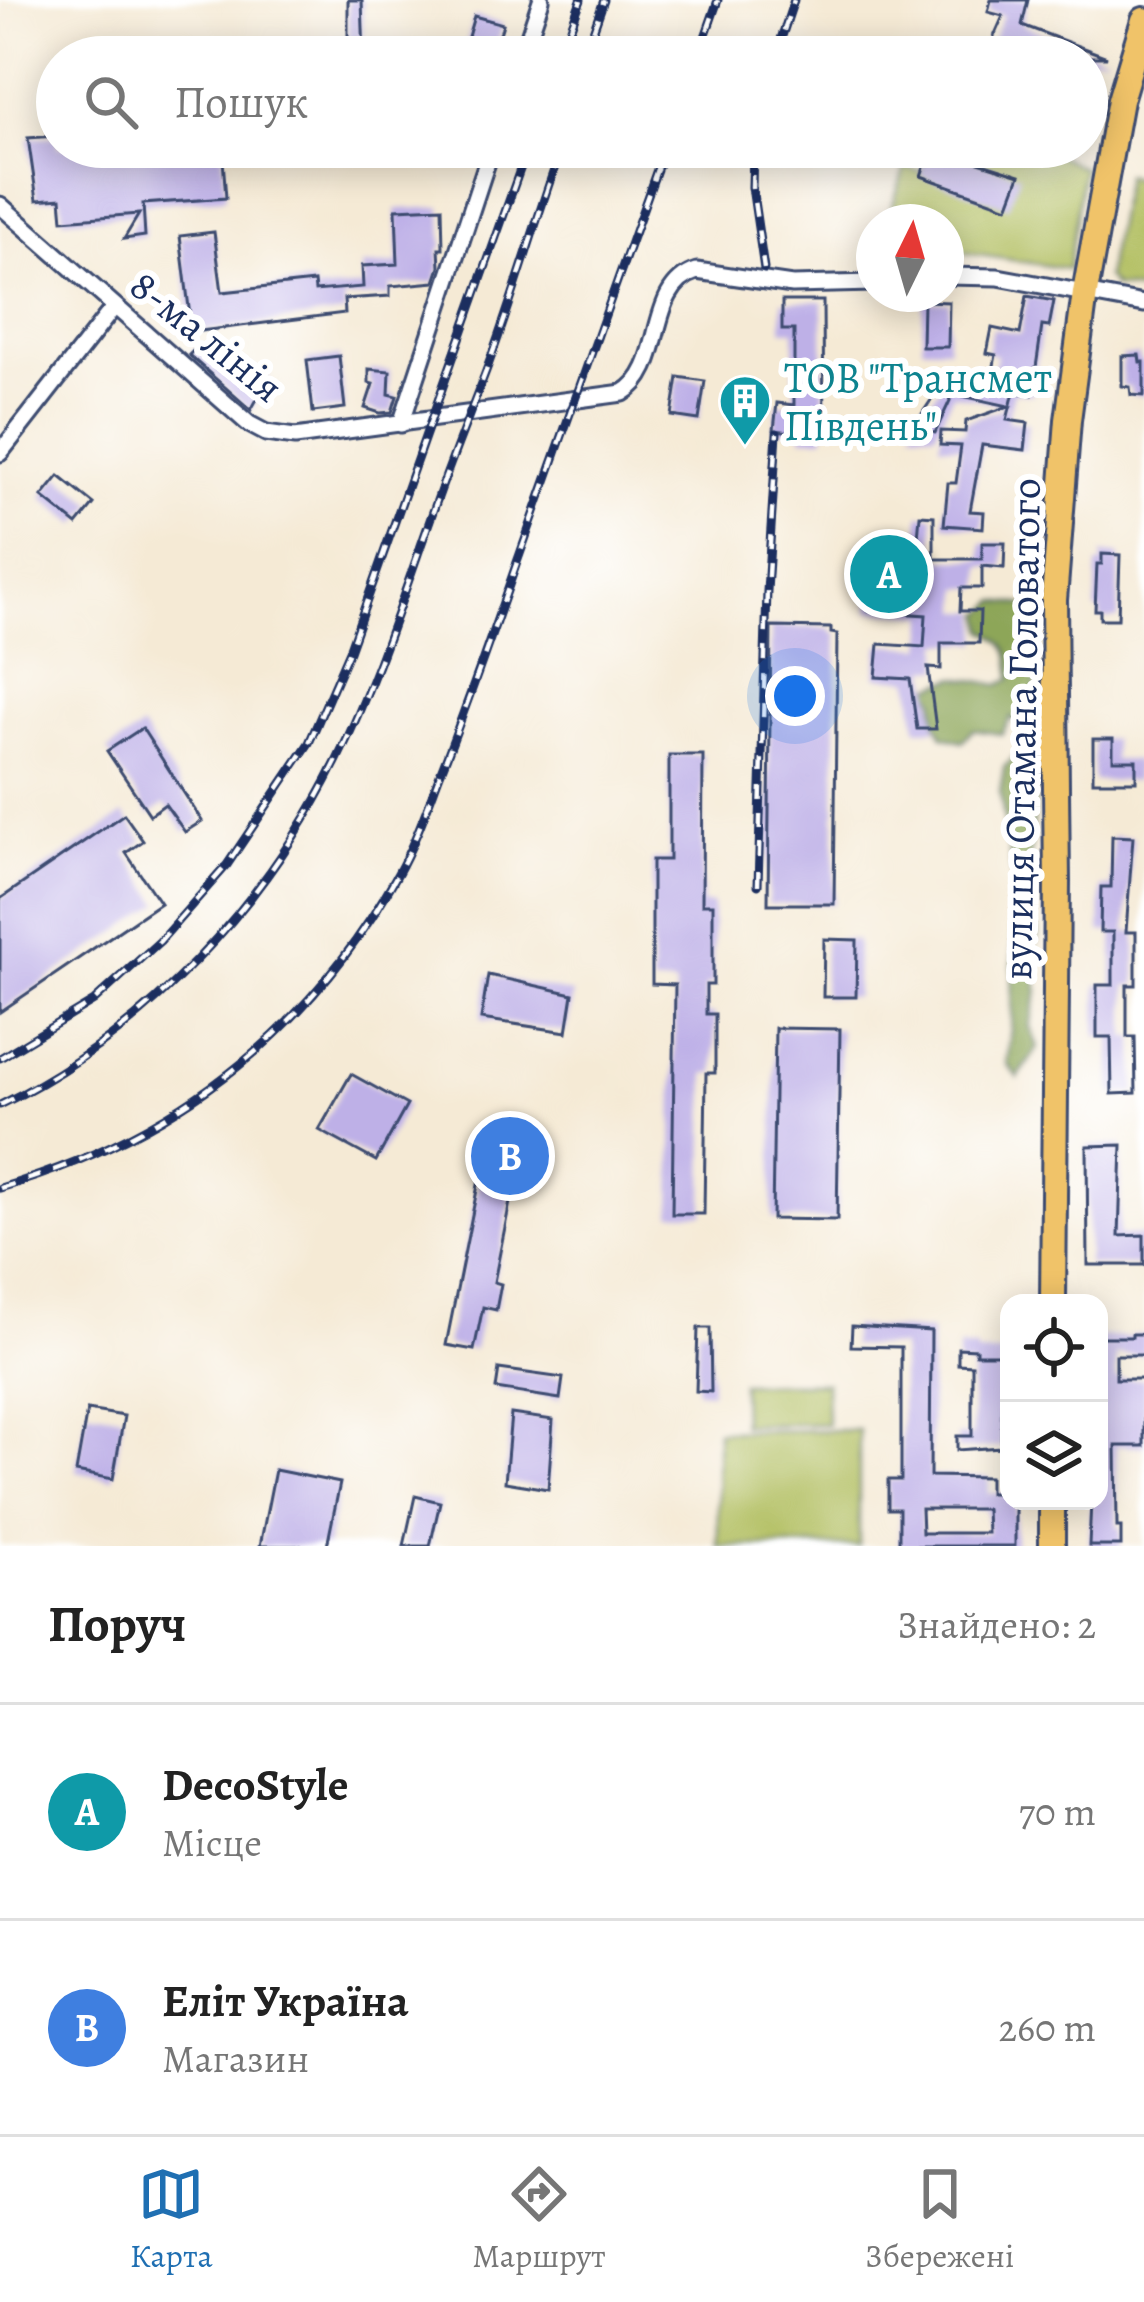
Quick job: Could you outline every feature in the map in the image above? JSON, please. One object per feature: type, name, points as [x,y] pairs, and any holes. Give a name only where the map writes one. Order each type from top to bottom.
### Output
[{"type":"main road","name":"вулиця Отамана Головатого","points":[[1108,166],[1120,100],[1144,20]]},
{"type":"main road","name":"вулиця Отамана Головатого","points":[[1052,1294],[1057,882],[1054,600],[1068,420],[1108,168]]},
{"type":"main road","points":[[1052,1510],[1052,1546]]},
{"type":"street","points":[[529,36],[541,0]]},
{"type":"street","points":[[401,424],[485,168]]},
{"type":"street","name":"8-ма лінія","points":[[0,205],[248,424],[266,433],[295,437],[622,393],[642,380],[669,293],[686,274],[697,271],[792,286],[856,284]]},
{"type":"street","points":[[964,275],[1144,304]]},
{"type":"street","points":[[0,454],[114,307]]},
{"type":"green space","points":[[908,168],[922,172],[923,168],[1083,168],[1068,269],[964,253],[964,204],[893,204]]},
{"type":"green space","points":[[1125,175],[1144,182],[1144,292],[1114,287],[1106,277]]},
{"type":"green space","points":[[997,601],[1027,605],[1040,614],[1034,702],[1037,727],[1030,744],[1036,797],[1027,890],[1039,931],[1034,951],[1038,992],[1030,1026],[1038,1047],[1018,1078],[1007,1064],[1013,879],[1000,792],[1004,767],[1015,757],[1024,732],[1011,717],[1002,734],[973,730],[962,741],[943,736],[935,721],[935,699],[927,688],[957,677],[999,685],[1011,679],[1007,649],[985,630],[983,614]]},
{"type":"green space","points":[[741,1383],[826,1383],[827,1424],[742,1425]]},
{"type":"green space","points":[[859,1430],[859,1546],[718,1546],[717,1431]]},
{"type":"building","points":[[348,0],[362,0],[363,36],[348,36]]},
{"type":"building","points":[[991,0],[1028,0],[1022,25],[1051,36],[994,36],[1003,16],[988,12]]},
{"type":"building","points":[[474,16],[503,24],[499,36],[468,36]]},
{"type":"building","points":[[36,137],[36,168],[224,168],[226,198],[143,204],[145,236],[124,239],[139,214],[63,220],[61,198],[37,200],[28,138]]},
{"type":"building","points":[[924,168],[998,168],[1020,175],[1008,207],[921,176]]},
{"type":"building","points":[[442,207],[443,248],[439,248],[435,282],[390,286],[390,296],[344,299],[345,313],[192,332],[180,236],[214,232],[222,292],[314,282],[315,291],[363,287],[362,266],[398,264],[396,209]]},
{"type":"building","points":[[1027,296],[1054,301],[1049,327],[1042,326],[1032,395],[1014,392],[1007,420],[1028,423],[1025,450],[982,445],[970,511],[984,512],[983,528],[944,525],[948,483],[956,483],[961,446],[940,445],[941,431],[965,432],[966,421],[1009,406],[953,394],[935,433],[911,430],[946,378],[990,387],[996,355],[987,353],[992,328],[1020,334]]},
{"type":"building","points":[[782,301],[823,301],[824,438],[774,430],[777,403],[794,405],[794,330],[782,330]]},
{"type":"building","points":[[923,312],[949,312],[948,347],[922,347]]},
{"type":"building","points":[[199,345],[225,369],[232,355],[270,376],[251,410],[189,355]]},
{"type":"building","points":[[1139,355],[1144,362],[1144,396],[1131,395],[1130,387],[1122,386],[1122,356]]},
{"type":"building","points":[[339,356],[345,408],[313,412],[307,360]]},
{"type":"building","points":[[369,369],[390,371],[389,394],[397,396],[392,412],[365,408],[373,384],[369,383]]},
{"type":"building","points":[[678,377],[705,381],[699,420],[672,416]]},
{"type":"building","points":[[59,476],[94,504],[77,525],[42,497]]},
{"type":"building","points":[[920,515],[934,516],[934,559],[982,559],[982,543],[1005,543],[1004,568],[982,566],[982,588],[961,588],[960,611],[980,611],[979,643],[941,643],[941,669],[928,668],[936,729],[917,729],[910,679],[876,677],[879,644],[924,647],[926,615],[869,611],[872,536],[918,538]]},
{"type":"building","points":[[1102,554],[1120,555],[1118,619],[1100,619],[1100,610],[1095,610],[1097,564],[1102,564]]},
{"type":"building","points":[[771,627],[831,628],[837,634],[834,904],[768,904]]},
{"type":"building","points":[[142,728],[202,821],[185,832],[165,804],[150,815],[107,751]]},
{"type":"building","points":[[1093,739],[1113,739],[1113,760],[1136,760],[1136,781],[1093,781]]},
{"type":"building","points":[[669,755],[703,755],[702,904],[713,904],[713,985],[706,985],[706,1014],[715,1014],[715,1073],[706,1073],[704,1214],[672,1214],[675,985],[652,984],[652,860],[669,860]]},
{"type":"building","points":[[124,814],[143,841],[126,853],[160,903],[0,1012],[0,899]]},
{"type":"building","points":[[1112,836],[1133,837],[1126,932],[1136,932],[1136,985],[1127,985],[1127,1037],[1135,1037],[1136,1093],[1112,1094],[1111,1037],[1097,1037],[1097,985],[1113,985],[1113,932],[1100,932],[1101,887],[1111,887]]},
{"type":"building","points":[[824,939],[857,940],[856,997],[823,997]]},
{"type":"building","points":[[488,975],[573,994],[567,1032],[481,1019]]},
{"type":"building","points":[[775,1028],[840,1029],[837,1220],[772,1219]]},
{"type":"building","points":[[351,1074],[407,1105],[376,1161],[319,1130]]},
{"type":"building","points":[[491,1120],[521,1126],[513,1165],[525,1167],[520,1193],[512,1192],[494,1282],[501,1284],[496,1310],[483,1307],[474,1350],[446,1345]]},
{"type":"building","points":[[1122,1145],[1119,1236],[1144,1235],[1144,1265],[1088,1265],[1087,1146]]},
{"type":"building","points":[[852,1326],[931,1331],[930,1476],[989,1477],[989,1493],[1000,1493],[1000,1510],[1015,1510],[1015,1546],[899,1546],[899,1509],[888,1509],[888,1480],[901,1480],[901,1347],[851,1346]],"holes":[[[921,1509],[986,1509],[987,1533],[922,1533]]]},
{"type":"building","points":[[698,1328],[710,1328],[711,1392],[696,1391]]},
{"type":"building","points":[[1144,1334],[1144,1355],[1116,1355],[1116,1379],[1144,1379],[1144,1446],[1116,1446],[1121,1546],[1089,1546],[1091,1510],[1108,1510],[1108,1337]]},
{"type":"building","points":[[958,1348],[1000,1354],[1000,1447],[957,1450],[957,1436],[972,1436],[972,1365],[958,1364]]},
{"type":"building","points":[[499,1369],[563,1378],[560,1399],[496,1389]]},
{"type":"building","points":[[87,1410],[124,1416],[113,1479],[76,1472]]},
{"type":"building","points":[[511,1414],[553,1420],[548,1489],[505,1482]]},
{"type":"building","points":[[275,1470],[340,1483],[327,1546],[260,1546]]},
{"type":"building","points":[[415,1496],[440,1502],[430,1546],[404,1546]]},
{"type":"railway","points":[[568,36],[581,0]]},
{"type":"railway","points":[[591,36],[604,0]]},
{"type":"railway","points":[[705,36],[718,0]]},
{"type":"railway","points":[[782,36],[794,0]]},
{"type":"railway","points":[[0,1058],[94,1001],[160,941],[227,865],[309,743],[349,651],[521,168]]},
{"type":"railway","points":[[0,1105],[104,1042],[152,1003],[237,914],[308,814],[377,667],[555,168]]},
{"type":"railway","points":[[0,1188],[123,1140],[231,1072],[279,1030],[362,932],[403,863],[425,812],[658,168]]},
{"type":"railway","points":[[752,168],[764,269]]},
{"type":"railway","points":[[758,885],[777,433]]},
{"type":"place","name":"ТОВ \"Трансмет Південь\"","points":[[745,447]]},
{"type":"place","name":"DecoStyle","points":[[889,574]]},
{"type":"place","name":"Еліт Україна","points":[[510,1156]]}]
